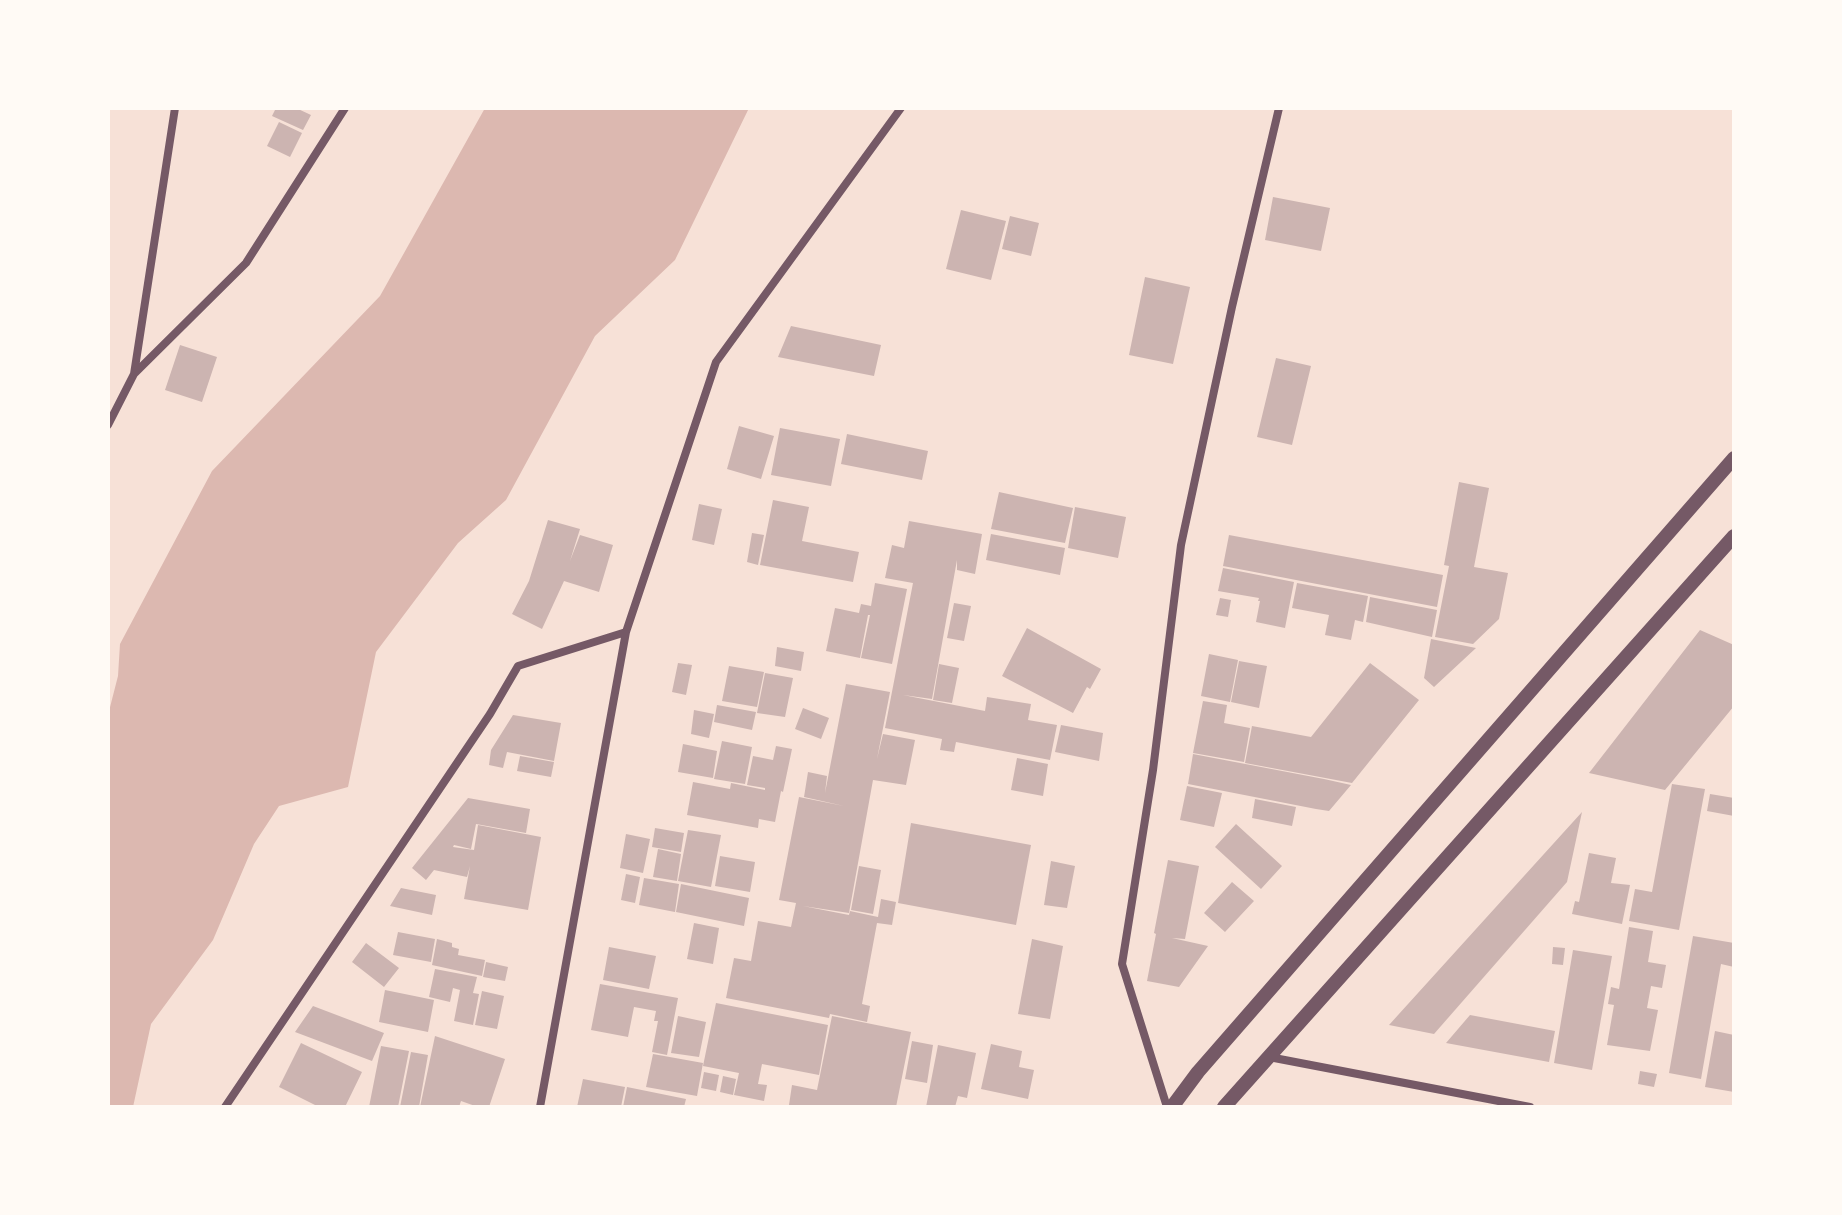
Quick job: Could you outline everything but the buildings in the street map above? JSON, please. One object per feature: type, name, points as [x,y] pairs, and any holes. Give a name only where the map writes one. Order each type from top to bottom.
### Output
[{"type":"street","points":[[134,374],[175,108]]},
{"type":"street","points":[[108,425],[134,374],[246,263],[345,108]]},
{"type":"street","points":[[540,1107],[626,632],[716,362],[901,108]]},
{"type":"street","points":[[1170,1107],[1122,964],[1153,770],[1181,545],[1279,108]]},
{"type":"street","points":[[1170,1107],[1734,458]]},
{"type":"street","points":[[1224,1107],[1734,536]]},
{"type":"street","points":[[225,1107],[490,714],[518,666],[626,632]]},
{"type":"street","points":[[1269,1057],[1530,1107]]},
{"type":"shaded area","points":[[485,108],[749,108],[675,260],[595,336],[506,500],[458,543],[376,652],[348,787],[279,806],[254,844],[213,940],[151,1024],[133,1107],[108,1107],[108,715],[118,676],[120,644],[212,471],[380,296]]}]
